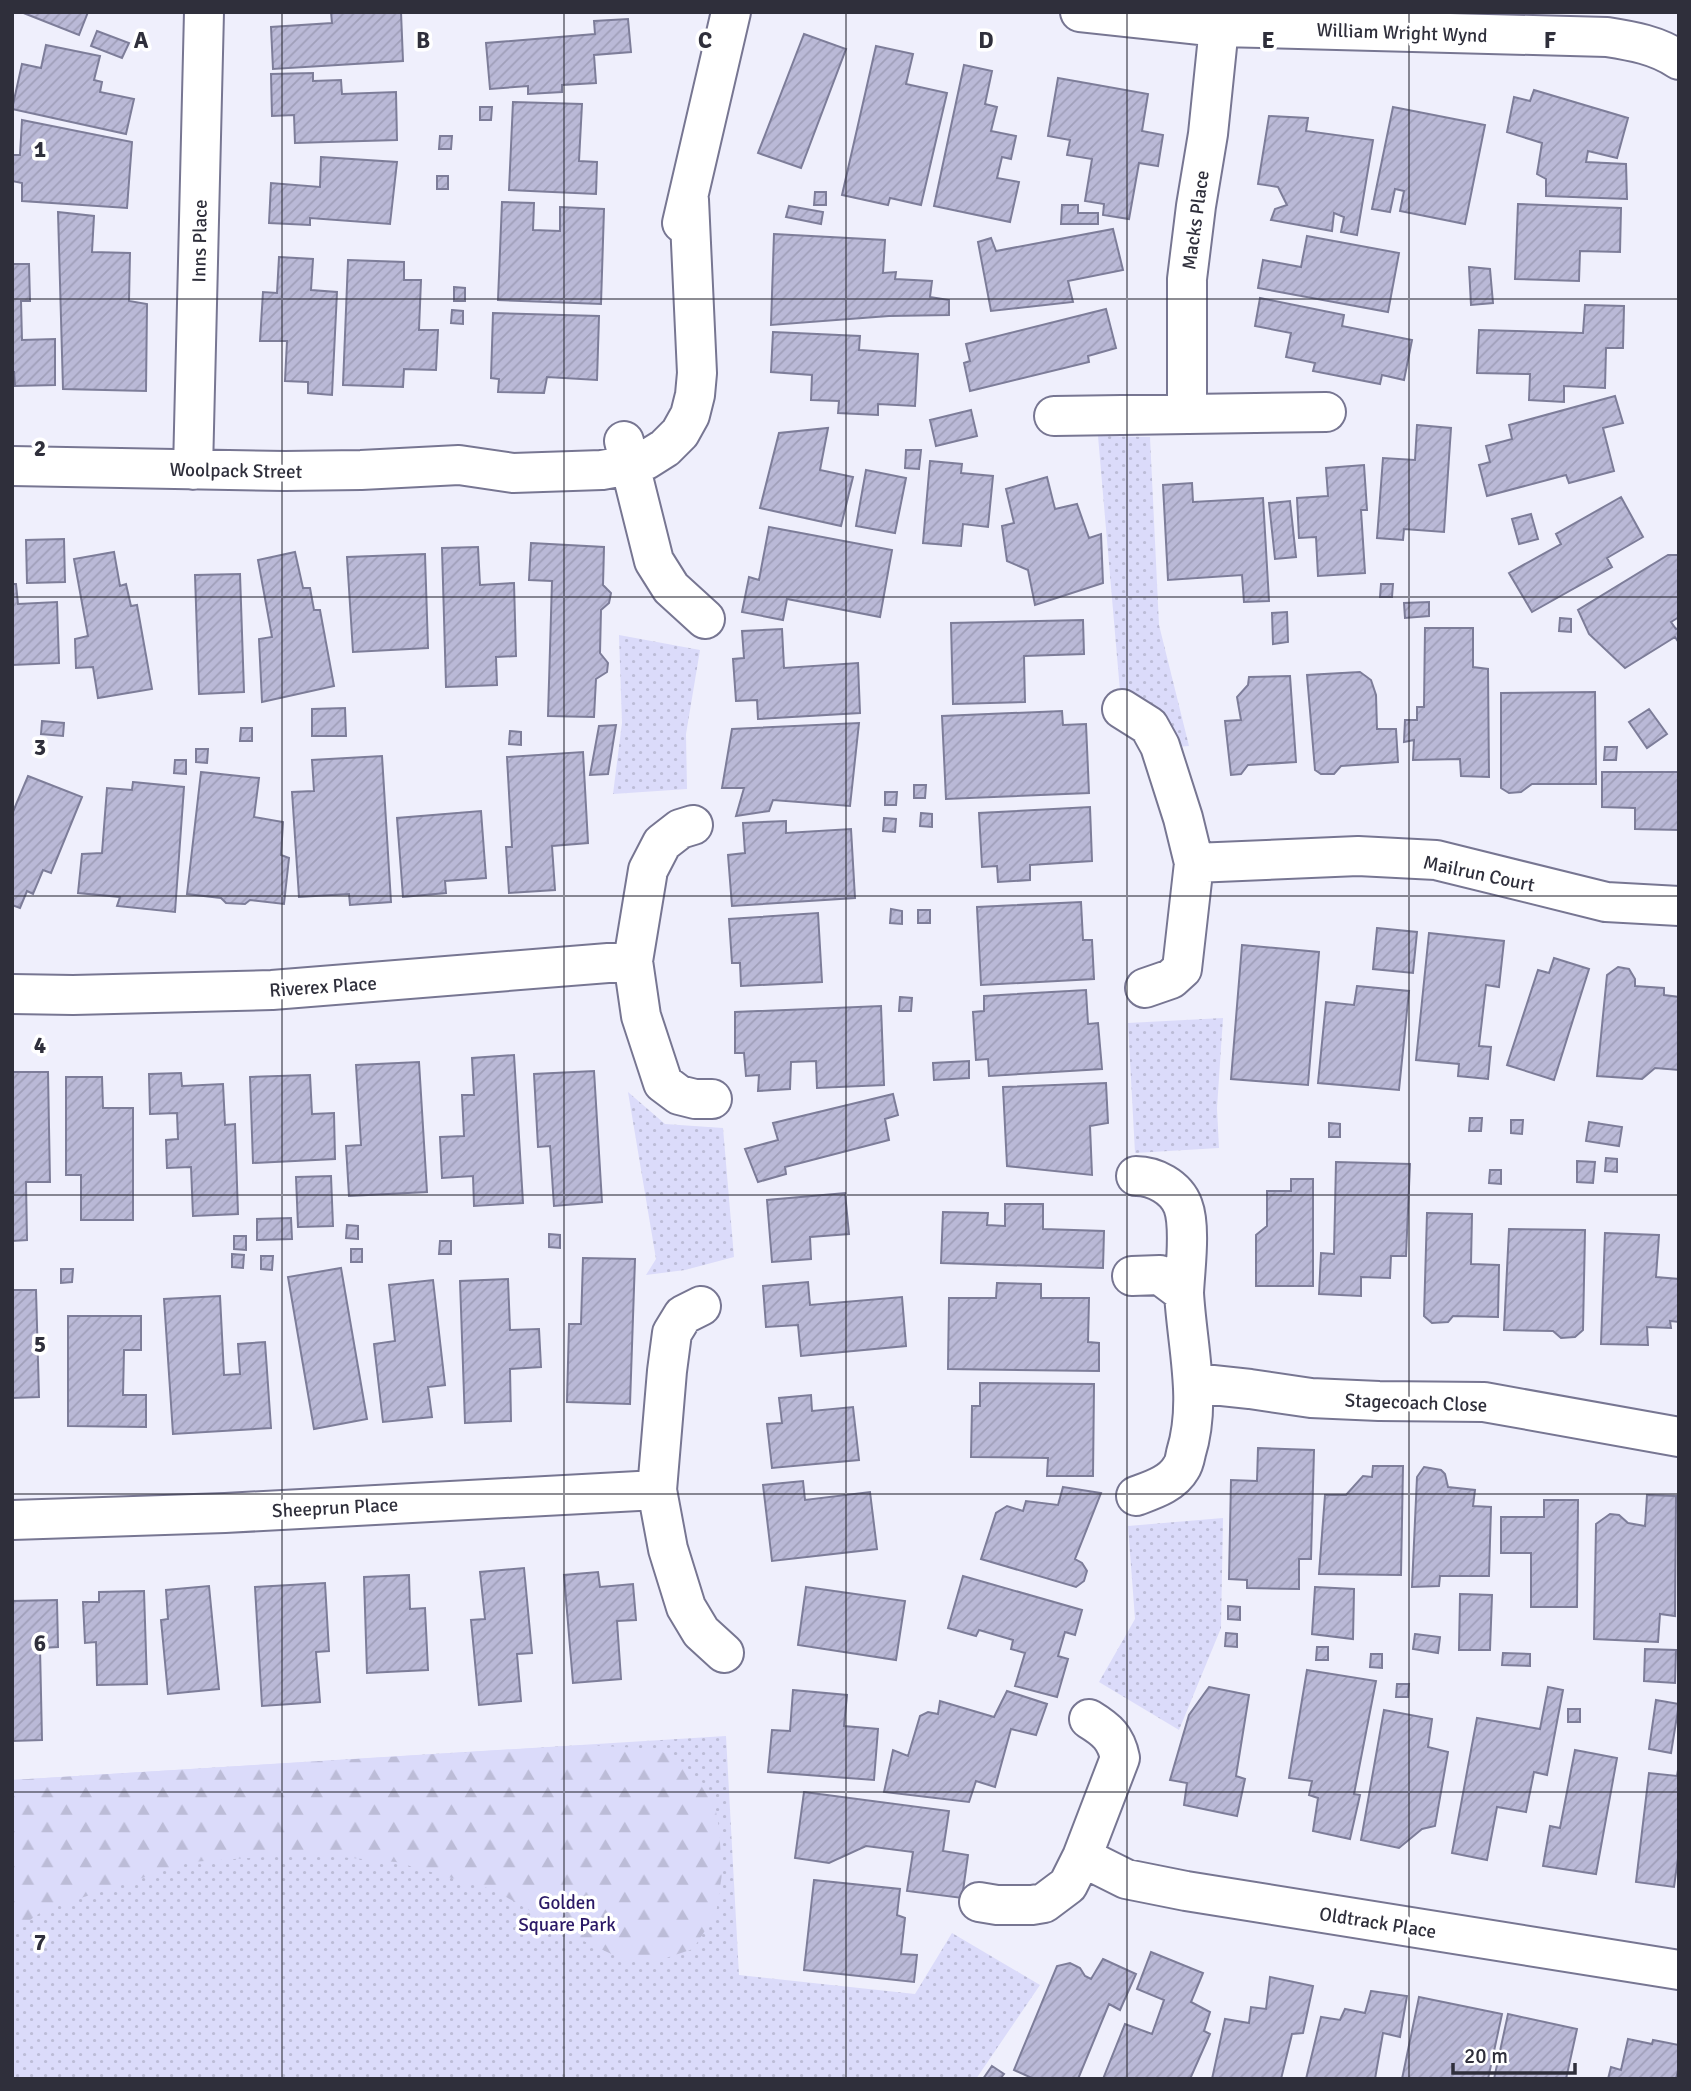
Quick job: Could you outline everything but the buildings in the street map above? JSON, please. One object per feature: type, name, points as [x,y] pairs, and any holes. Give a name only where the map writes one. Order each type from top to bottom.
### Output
[{"type":"street","name":"Inns Place","points":[[193,470],[204,12]]},
{"type":"street","name":"Woolpack Street","points":[[12,466],[310,471],[459,465],[513,473],[602,470],[627,453],[646,460],[665,448],[680,433],[690,415],[695,395],[697,373],[689,200],[731,12]]},
{"type":"street","name":"William Wright Wynd","points":[[1080,12],[1219,27],[1606,37],[1667,51],[1679,60]]},
{"type":"street","name":"Macks Place","points":[[1187,414],[1187,278],[1208,134],[1219,27]]},
{"type":"street","points":[[1054,416],[1326,412]]},
{"type":"street","points":[[627,453],[654,561],[671,588],[705,619]]},
{"type":"street","points":[[1122,709],[1149,726],[1160,746],[1194,863],[1182,970],[1171,979],[1145,988]]},
{"type":"street","points":[[693,825],[680,829],[662,843],[648,870],[633,961],[641,1016],[663,1083],[679,1095],[712,1099]]},
{"type":"street","name":"Mailrun Court","points":[[1194,863],[1358,856],[1436,860],[1606,902],[1679,906]]},
{"type":"street","name":"Riverex Place","points":[[12,994],[272,990],[633,961]]},
{"type":"street","points":[[1136,1176],[1147,1176],[1173,1190],[1183,1206],[1186,1232],[1184,1293],[1194,1383],[1191,1437],[1182,1468],[1160,1486],[1136,1496]]},
{"type":"street","points":[[1132,1276],[1160,1275],[1184,1293]]},
{"type":"street","points":[[701,1306],[683,1315],[672,1333],[657,1490],[668,1549],[686,1607],[701,1632],[724,1653]]},
{"type":"street","name":"Stagecoach Close","points":[[1194,1383],[1311,1398],[1484,1402],[1679,1437]]},
{"type":"street","name":"Sheeprun Place","points":[[12,1520],[225,1513],[657,1490]]},
{"type":"street","points":[[979,1902],[1018,1906],[1044,1903],[1068,1885],[1082,1857],[1120,1758],[1118,1745],[1111,1734],[1089,1719]]},
{"type":"street","name":"Oldtrack Place","points":[[1082,1857],[1126,1879],[1186,1891],[1679,1970]]},
{"type":"green space","points":[[1098,436],[1150,437],[1159,625],[1189,746],[1176,747],[1156,706],[1120,691]]},
{"type":"green space","points":[[619,635],[700,650],[686,734],[687,789],[613,794],[622,723]]},
{"type":"green space","points":[[1223,1018],[1217,1108],[1219,1148],[1135,1153],[1128,1023]]},
{"type":"green space","points":[[628,1092],[665,1124],[723,1128],[734,1257],[685,1270],[646,1275],[656,1259]]},
{"type":"green space","points":[[1223,1518],[1221,1628],[1179,1730],[1099,1682],[1135,1619],[1128,1526]]},
{"type":"green space","name":"Golden Square Park","points":[[726,1736],[739,1975],[915,1994],[952,1933],[1040,1985],[976,2079],[12,2079],[12,1780]]},
{"type":"green space","points":[[585,1745],[657,1749],[678,1760],[705,1785],[714,1801],[722,1874],[716,1914],[693,1949],[663,1959],[620,1958],[575,1937],[494,1890],[396,1862],[307,1854],[191,1862],[44,1910],[12,1933],[12,1780]]}]
